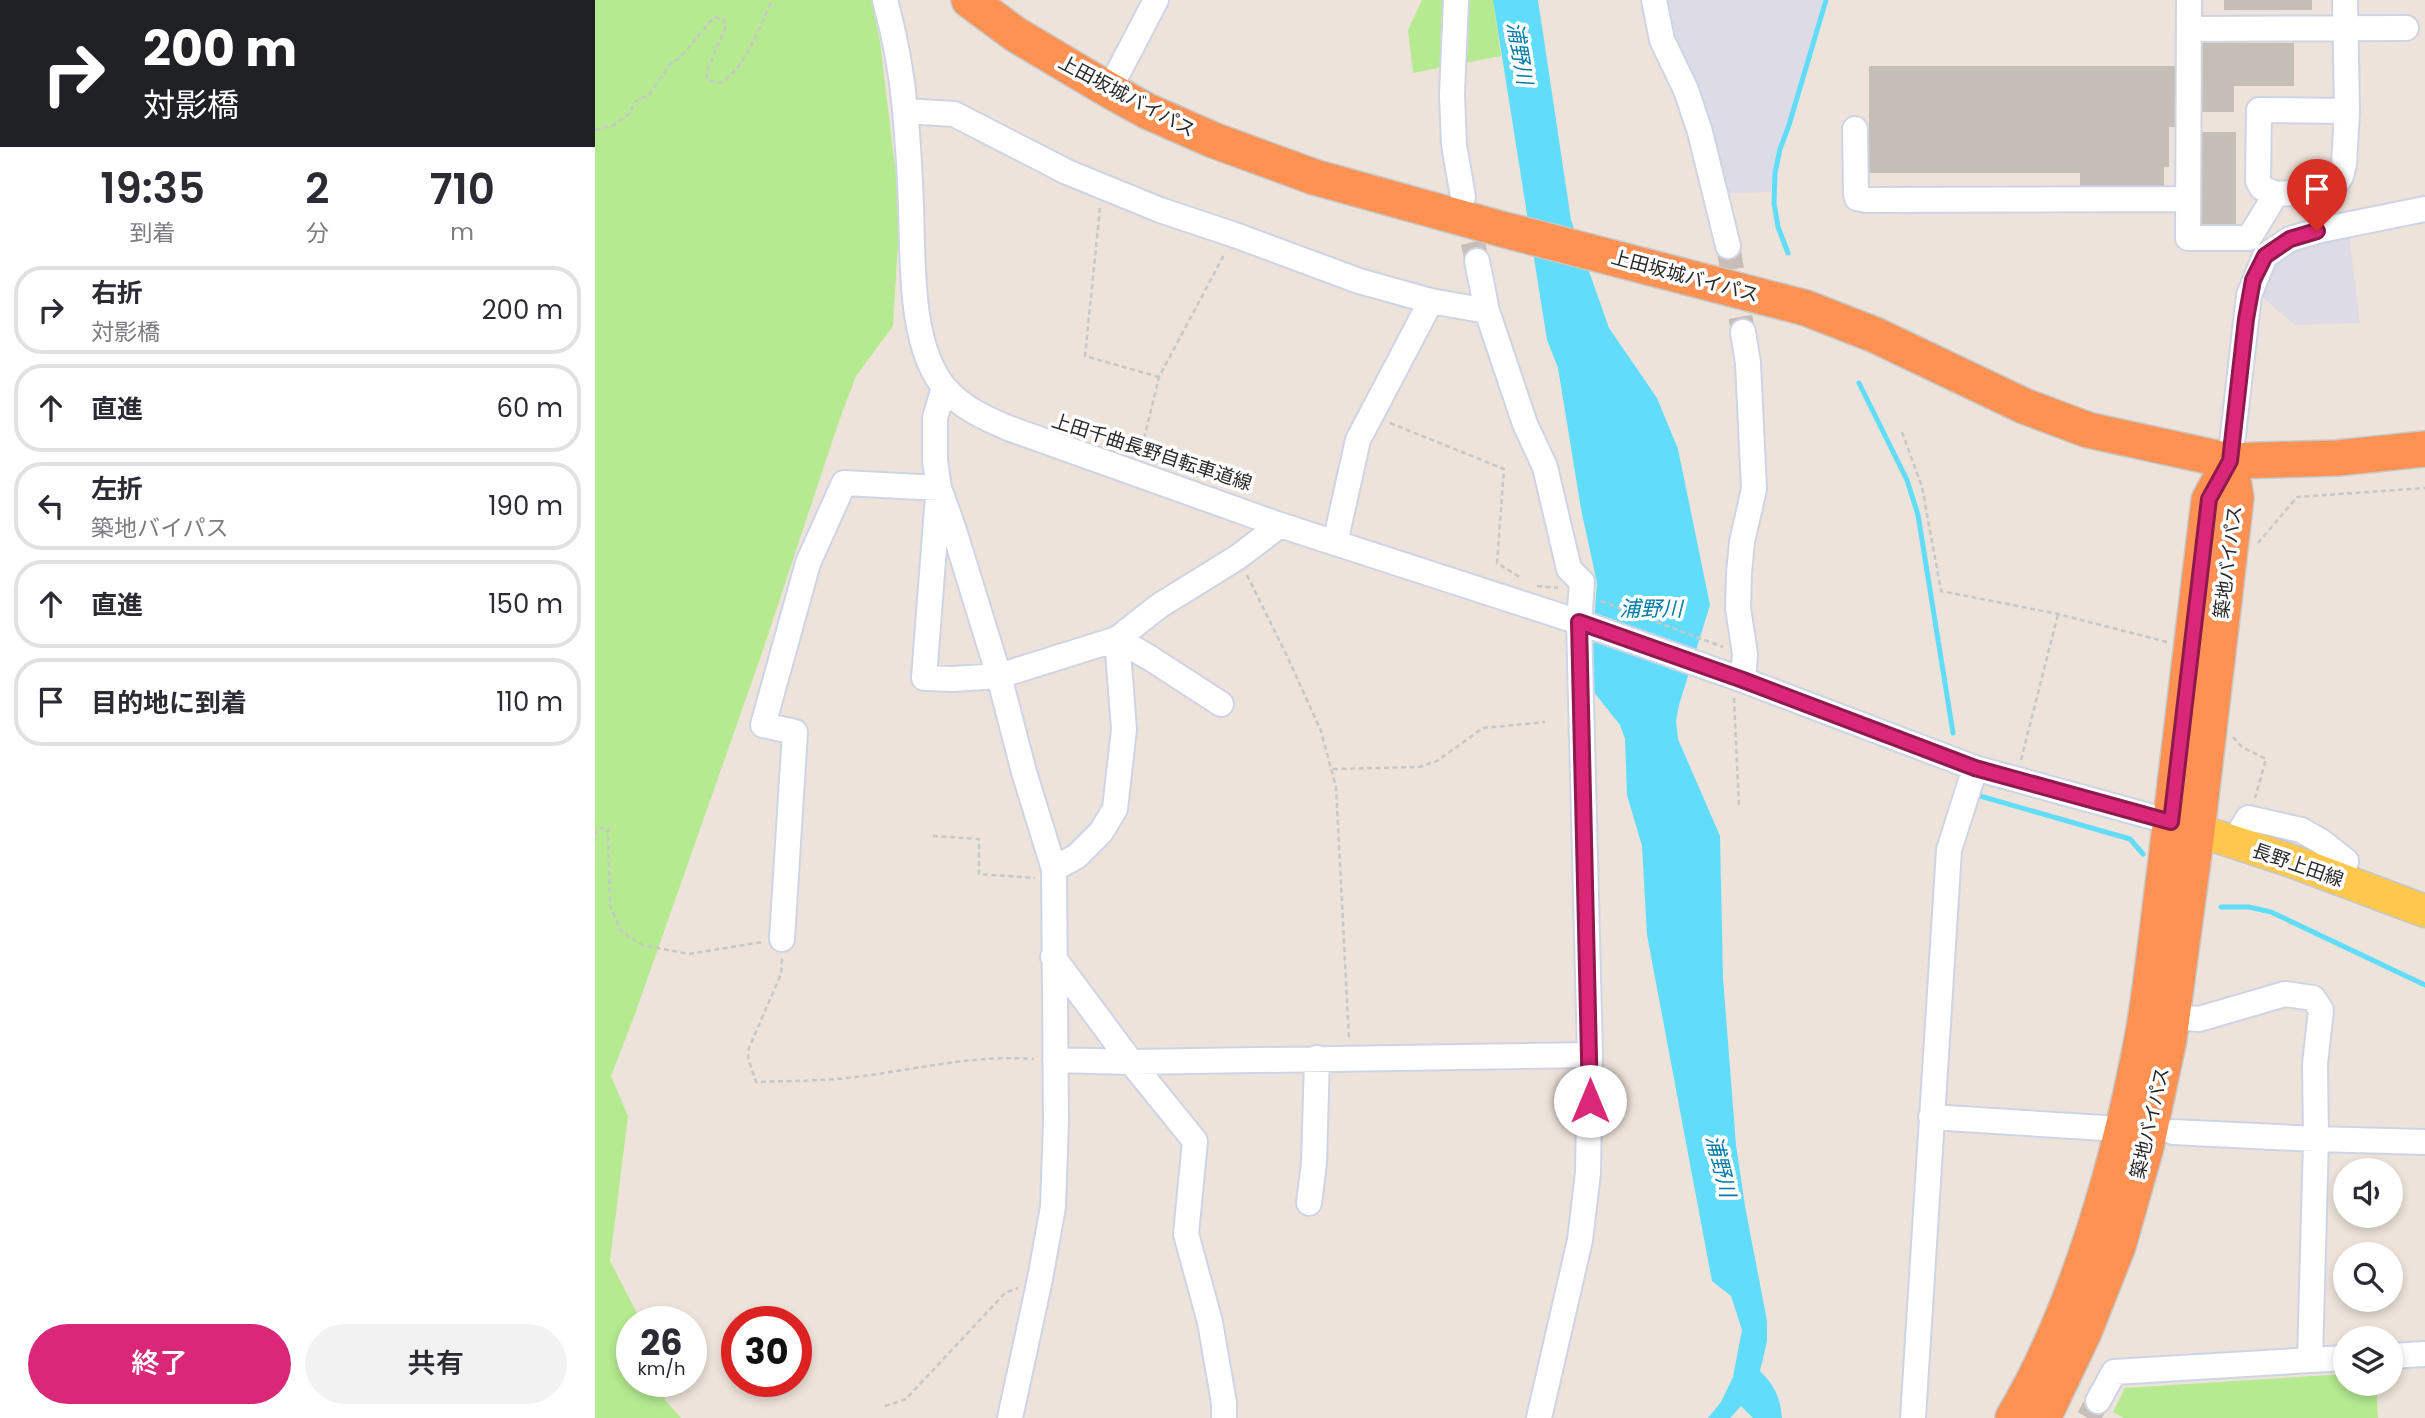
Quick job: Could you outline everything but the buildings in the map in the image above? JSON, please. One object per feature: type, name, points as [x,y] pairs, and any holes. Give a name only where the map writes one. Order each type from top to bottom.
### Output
[{"type":"highway","name":"上田坂城バイパス","points":[[969,0],[1015,34],[1109,90],[1147,111],[1213,140],[1314,177],[1805,308],[1838,319],[2057,420],[2114,437],[2230,461],[2337,458],[2425,449]]},
{"type":"highway","name":"築地バイパス","points":[[2040,1411],[2084,1332],[2118,1246],[2146,1147],[2172,1017],[2192,649],[2209,499],[2230,461]]},
{"type":"highway","name":"築地バイパス","points":[[2040,1411],[2059,1324],[2092,1237],[2121,1138],[2143,1033],[2184,826],[2236,498],[2230,461]]},
{"type":"main road","name":"長野上田線","points":[[2184,826],[2241,830],[2342,880],[2425,911]]},
{"type":"street","points":[[885,0],[901,72],[916,302],[931,363],[944,387],[974,413],[1008,428],[1280,525],[1583,624],[1975,768],[2184,826]]},
{"type":"street","points":[[1109,90],[1156,0]]},
{"type":"street","points":[[1456,0],[1452,94],[1454,145],[1462,197]]},
{"type":"street","points":[[1654,0],[1662,40],[1686,90],[1700,132],[1728,246]]},
{"type":"street","points":[[2189,0],[2188,238],[2249,238],[2276,194]]},
{"type":"street","points":[[2345,0],[2347,111],[2341,176],[2334,187],[2313,192],[2276,194],[2262,188],[2258,181],[2259,110],[2347,111]]},
{"type":"street","points":[[2189,29],[2406,28]]},
{"type":"street","points":[[905,111],[954,114],[1066,172],[1160,211],[1235,235],[1359,281],[1431,301],[1487,312]]},
{"type":"street","points":[[1855,129],[1856,194],[1857,198],[1866,200],[2188,199]]},
{"type":"street","points":[[2313,192],[2317,231]]},
{"type":"street","points":[[2230,461],[2246,319],[2253,280],[2265,256],[2290,239],[2317,231],[2425,209]]},
{"type":"street","points":[[1477,261],[1487,312],[1525,424],[1545,467],[1569,569],[1582,582],[1585,595],[1583,624],[1590,1055],[1588,1172],[1580,1240],[1539,1418]]},
{"type":"street","points":[[1335,543],[1358,440],[1431,301]]},
{"type":"street","points":[[1732,677],[1745,654],[1738,608],[1739,573],[1742,542],[1754,489],[1748,363],[1743,332]]},
{"type":"street","points":[[944,387],[935,418],[935,461],[939,488],[999,676],[1053,874],[1056,1121],[1053,1207],[1010,1418]]},
{"type":"street","points":[[782,939],[796,732],[763,725],[808,563],[844,483],[939,488]]},
{"type":"street","points":[[939,488],[924,678],[999,676],[1117,639],[1159,606],[1238,557],[1280,525]]},
{"type":"street","points":[[1117,639],[1221,704]]},
{"type":"street","points":[[1053,874],[1077,856],[1101,832],[1115,809],[1124,729],[1117,639]]},
{"type":"street","points":[[1913,1418],[1949,850],[1975,768]]},
{"type":"street","points":[[1053,957],[1131,1062],[1195,1141],[1187,1234],[1210,1322],[1224,1403],[1224,1418]]},
{"type":"street","points":[[2172,1017],[2199,1018],[2284,994],[2313,998],[2322,1010],[2315,1064],[2316,1139],[2310,1360]]},
{"type":"street","points":[[1055,1060],[1131,1062],[1590,1055]]},
{"type":"street","points":[[1309,1203],[1314,1163],[1317,1058]]},
{"type":"street","points":[[1931,1117],[2104,1128]]},
{"type":"street","points":[[2173,1132],[2425,1142]]},
{"type":"street","points":[[2403,1355],[2425,1354]]},
{"type":"street","points":[[2098,1401],[2114,1372],[2333,1359]]},
{"type":"path","points":[[595,130],[614,125],[629,114],[636,100],[649,94],[670,64],[680,58],[714,18],[724,20],[726,26],[707,71],[707,80],[720,83],[729,78],[739,66],[772,0]]},
{"type":"path","points":[[1103,187],[1085,356],[1159,377]]},
{"type":"path","points":[[1136,474],[1159,377],[1235,235]]},
{"type":"path","points":[[1371,415],[1504,469],[1497,564],[1521,578]]},
{"type":"path","points":[[1902,432],[1922,487],[1941,591],[2058,614],[2192,649]]},
{"type":"path","points":[[2257,553],[2258,540],[2297,497],[2425,488]]},
{"type":"path","points":[[1238,557],[1321,731],[1332,769],[1336,787],[1350,1058]]},
{"type":"path","points":[[1534,586],[1585,595],[1722,646]]},
{"type":"path","points":[[2016,779],[2058,614]]},
{"type":"path","points":[[1732,677],[1739,806]]},
{"type":"path","points":[[1332,769],[1419,767],[1437,761],[1483,728],[1545,722]]},
{"type":"path","points":[[2235,725],[2233,738],[2242,747],[2266,759],[2257,794],[2241,830]]},
{"type":"path","points":[[595,835],[599,828],[608,828],[610,906],[621,932],[642,945],[689,954],[782,939],[781,974],[749,1048],[748,1058],[756,1082],[838,1079],[937,1063],[1014,1057],[1055,1060]]},
{"type":"path","points":[[933,836],[979,839],[979,874],[1053,874]]},
{"type":"path","points":[[885,1406],[906,1399],[1005,1293],[1040,1279]]},
{"type":"shaded area","points":[[1663,0],[1823,0],[1788,123],[1778,147],[1771,192],[1729,193],[1697,88],[1671,38]]},
{"type":"shaded area","points":[[2349,234],[2360,323],[2295,325],[2259,294],[2279,258],[2294,247]]},
{"type":"green space","points":[[595,0],[872,0],[880,42],[900,208],[893,326],[856,376],[839,421],[762,653],[611,1076],[628,1116],[610,1261],[633,1306],[616,1306],[616,1397],[664,1397],[681,1418],[595,1418]]},
{"type":"green space","points":[[1422,0],[1493,0],[1501,56],[1413,73],[1408,30]]},
{"type":"green space","points":[[2333,1375],[2333,1396],[2377,1396],[2378,1418],[2124,1418],[2113,1412],[2125,1388]]},
{"type":"water","name":"浦野川","points":[[1493,0],[1538,0],[1571,220],[1609,328],[1657,398],[1678,449],[1710,605],[1676,721],[1678,739],[1720,836],[1723,978],[1736,1145],[1767,1321],[1767,1341],[1760,1371],[1776,1392],[1782,1418],[1753,1418],[1741,1406],[1730,1418],[1708,1418],[1721,1402],[1733,1377],[1742,1330],[1731,1296],[1712,1281],[1647,935],[1642,846],[1627,795],[1625,739],[1620,725],[1589,686],[1597,583],[1581,509],[1558,368],[1547,340]]},
{"type":"waterway","points":[[1788,253],[1778,227],[1774,203],[1775,173],[1826,0]]},
{"type":"waterway","points":[[1859,383],[1907,480],[1918,515],[1953,733]]},
{"type":"waterway","points":[[1980,796],[2130,839],[2143,854]]},
{"type":"waterway","points":[[2221,907],[2249,907],[2271,912],[2425,985]]},
{"type":"tunnel","points":[[1465,207],[1477,261]]},
{"type":"tunnel","points":[[1728,246],[1743,332]]},
{"type":"tunnel","points":[[2088,1418],[2098,1401]]},
{"type":"route","points":[[1590,1101],[1579,622],[1743,680],[1975,768],[2171,822],[2209,499],[2230,461],[2249,295],[2265,256],[2290,239],[2317,231]]}]
